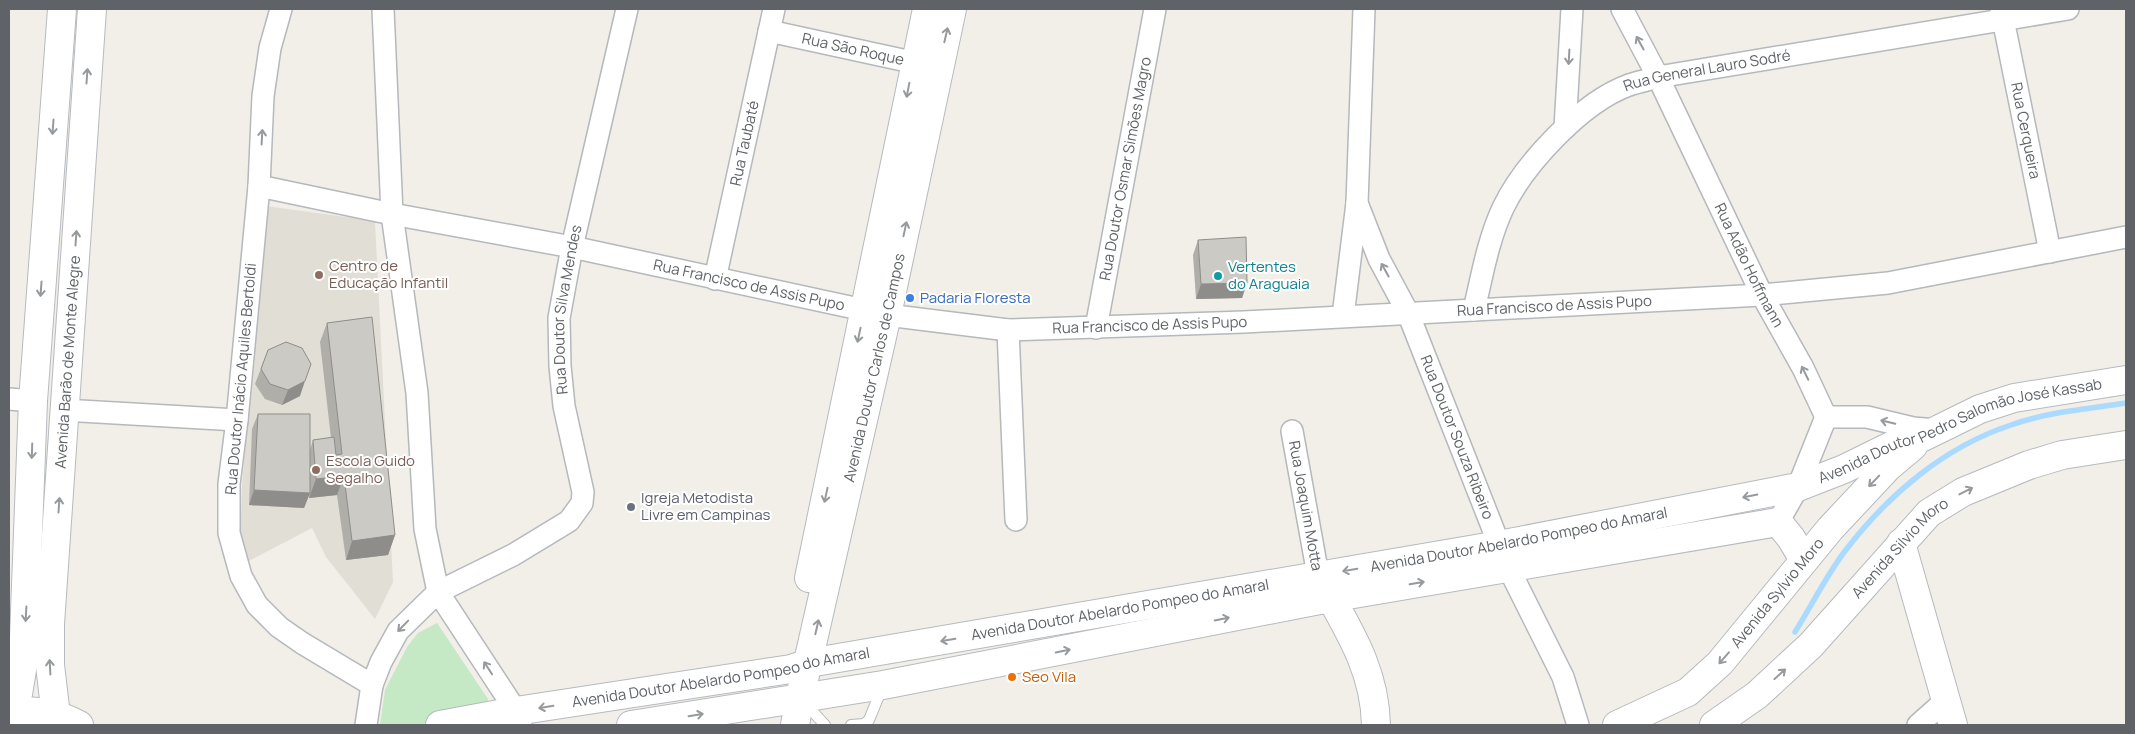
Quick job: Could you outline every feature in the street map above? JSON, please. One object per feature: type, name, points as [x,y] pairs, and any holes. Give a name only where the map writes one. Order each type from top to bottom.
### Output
[{"type":"main road","name":"Avenida Barão de Monte Alegre","points":[[10,713],[18,694],[23,664],[21,400],[62,9]]},
{"type":"main road","name":"Avenida Barão de Monte Alegre","points":[[67,721],[50,665],[50,624],[92,9]]},
{"type":"main road","name":"Avenida Doutor Carlos de Campos","points":[[795,725],[788,708],[800,666],[926,65],[927,9]]},
{"type":"main road","name":"Avenida Doutor Carlos de Campos","points":[[926,65],[952,9]]},
{"type":"main road","name":"Avenida Doutor Pedro Salomão José Kassab","points":[[1798,487],[1844,469],[1896,443],[1930,433],[1980,410],[2014,398],[2126,380]]},
{"type":"main road","name":"Avenida Sylvio Moro","points":[[1617,725],[1688,692],[1720,663],[1804,560],[1861,495],[1888,467],[1930,433]]},
{"type":"main road","name":"Avenida Silvio Moro","points":[[1714,725],[1757,695],[1780,675],[1810,645],[1930,513],[1963,492],[1996,477],[2062,455],[2126,445]]},
{"type":"main road","name":"Avenida Doutor Abelardo Pompeo do Amaral","points":[[1503,556],[1798,487]]},
{"type":"main road","name":"Avenida Doutor Abelardo Pompeo do Amaral","points":[[440,725],[519,718],[800,666],[1030,627],[1324,586],[1503,556],[1778,522]]},
{"type":"main road","points":[[1778,522],[1791,538],[1804,560]]},
{"type":"main road","points":[[1901,543],[1949,713]]},
{"type":"main road","name":"Avenida Doutor Abelardo Pompeo do Amaral","points":[[631,725],[788,708],[883,685],[1034,656],[1324,586]]},
{"type":"main road","name":"Rua Joaquim Motta","points":[[1324,586],[1357,647],[1370,677],[1374,723]]},
{"type":"main road","points":[[1030,627],[1034,656]]},
{"type":"main road","points":[[10,713],[42,712],[67,721]]},
{"type":"street","name":"Rua Doutor Inácio Aquiles Bertoldi","points":[[281,9],[270,48],[263,96],[259,186],[237,420],[229,484],[229,533],[241,576],[257,605],[279,627],[372,685]]},
{"type":"street","points":[[383,9],[392,214],[417,393],[425,529],[438,592],[519,718]]},
{"type":"street","name":"Rua Doutor Silva Mendes","points":[[366,725],[372,685],[380,662],[398,631],[438,592],[529,545],[569,521],[582,503],[583,492],[564,406],[560,366],[560,318],[572,248],[627,9]]},
{"type":"street","name":"Rua Taubaté","points":[[716,279],[774,9]]},
{"type":"street","name":"Rua Doutor Osmar Simões Magro","points":[[1096,328],[1155,9]]},
{"type":"street","points":[[1344,316],[1357,203],[1364,9]]},
{"type":"street","points":[[1565,128],[1572,9]]},
{"type":"street","name":"Rua Adão Hoffmann","points":[[1622,9],[1658,77],[1762,295],[1803,368],[1826,417]]},
{"type":"street","name":"Rua General Lauro Sodré","points":[[1474,310],[1489,244],[1503,207],[1523,175],[1544,147],[1565,128],[1597,103],[1627,86],[1658,77],[2002,14],[2068,9]]},
{"type":"street","name":"Rua Cerqueira","points":[[2002,14],[2050,252]]},
{"type":"street","name":"Rua São Roque","points":[[769,31],[926,65]]},
{"type":"street","name":"Rua Francisco de Assis Pupo","points":[[259,186],[392,214],[572,248],[875,312],[1008,330],[1096,328],[1762,295],[1888,284],[2126,237]]},
{"type":"street","name":"Rua Doutor Souza Ribeiro","points":[[1357,203],[1379,259],[1408,313],[1503,556],[1563,677],[1578,725]]},
{"type":"street","points":[[1008,330],[1016,520]]},
{"type":"street","points":[[64,410],[237,420]]},
{"type":"street","points":[[1778,522],[1798,487],[1826,417],[1867,417],[1930,433]]},
{"type":"street","name":"Rua Joaquim Motta","points":[[1292,431],[1324,586]]},
{"type":"street","points":[[1918,725],[1949,713]]},
{"type":"lane","points":[[851,725],[864,724],[869,720],[883,685]]},
{"type":"lane","points":[[788,708],[825,725]]},
{"type":"shaded area","name":"Escola Guido Segalho","points":[[266,206],[375,221],[393,582],[375,619],[326,557],[312,528],[247,562],[240,536],[242,485]]},
{"type":"green space","points":[[437,623],[488,699],[485,712],[417,725],[380,725],[385,690],[407,647],[418,633]]},
{"type":"building","points":[[1246,237],[1247,283],[1201,284],[1198,240]]},
{"type":"building","points":[[372,317],[395,535],[352,541],[344,476],[316,479],[313,440],[334,437],[336,455],[342,454],[327,323]]},
{"type":"building","points":[[286,342],[302,348],[311,364],[305,381],[288,390],[270,384],[261,369],[268,350]]},
{"type":"building","points":[[258,414],[310,414],[310,493],[254,490]]},
{"type":"waterway","points":[[1795,632],[1832,570],[1862,530],[1899,492],[1940,460],[1986,434],[2011,425],[2068,411],[2126,403]]},
{"type":"place","name":"Centro de Educação Infantil","points":[[319,275]]},
{"type":"place","name":"Vertentes do Araguaia","points":[[1218,276]]},
{"type":"place","name":"Padaria Floresta","points":[[910,298]]},
{"type":"place","name":"Escola Guido Segalho","points":[[316,470]]},
{"type":"place","name":"Igreja Metodista Livre em Campinas","points":[[631,507]]},
{"type":"place","name":"Seo Vila","points":[[1012,677]]}]
